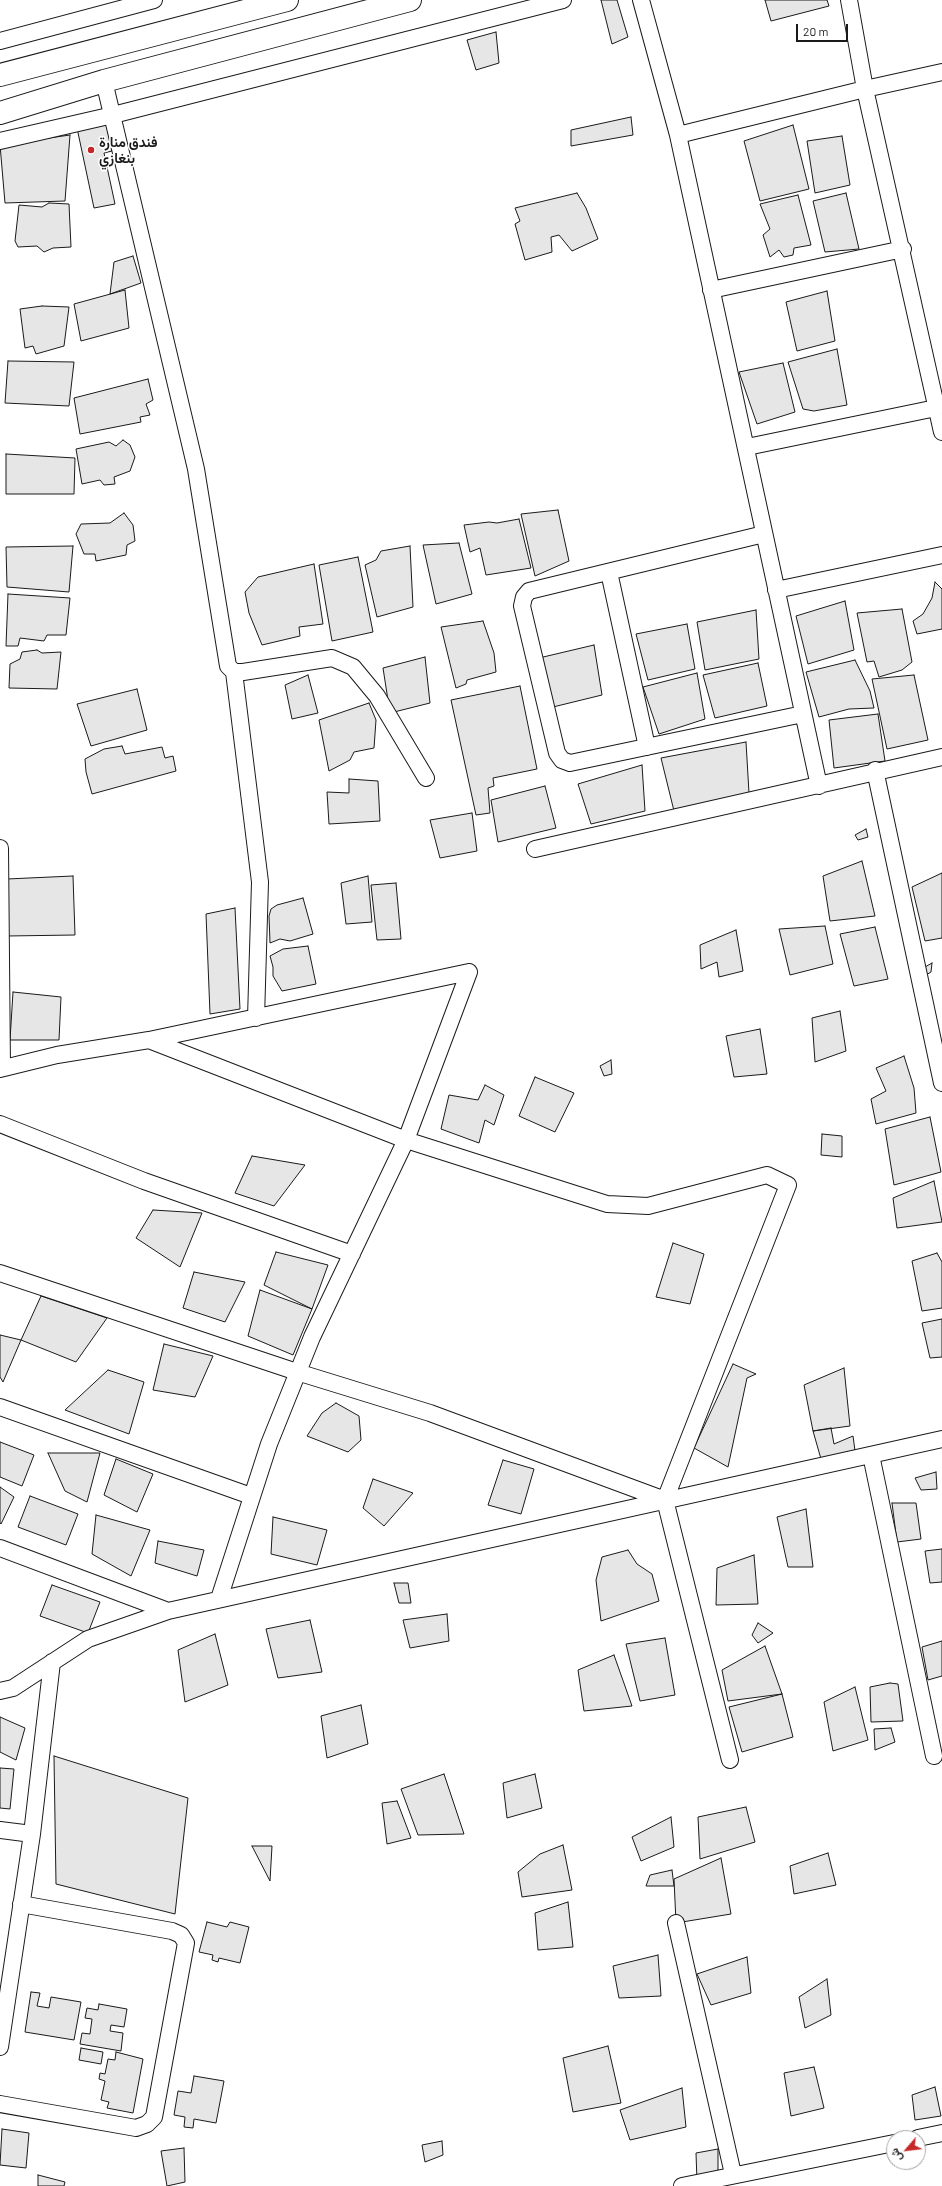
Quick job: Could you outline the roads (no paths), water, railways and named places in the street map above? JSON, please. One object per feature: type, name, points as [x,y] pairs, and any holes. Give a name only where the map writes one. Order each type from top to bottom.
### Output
[{"type":"highway","points":[[0,75],[286,0]]},
{"type":"highway","points":[[0,113],[104,81],[410,0]]},
{"type":"street","points":[[0,40],[154,0]]},
{"type":"street","points":[[0,140],[114,115],[563,0]]},
{"type":"street","points":[[641,0],[678,135],[711,290],[747,447],[818,786]]},
{"type":"street","points":[[849,0],[865,88],[903,249],[942,432]]},
{"type":"street","points":[[678,135],[865,88],[942,72]]},
{"type":"street","points":[[104,81],[114,115],[196,469],[228,666],[234,672],[260,882],[256,1018]]},
{"type":"street","points":[[711,290],[903,249]]},
{"type":"street","points":[[747,447],[936,408]]},
{"type":"street","points":[[764,534],[529,591],[524,597],[522,606],[557,753],[562,760],[570,763],[803,714]]},
{"type":"street","points":[[776,590],[942,555]]},
{"type":"street","points":[[609,572],[647,747]]},
{"type":"street","points":[[234,672],[332,658],[353,667],[377,696],[426,778]]},
{"type":"street","points":[[535,849],[818,786],[875,770],[942,757]]},
{"type":"street","points":[[875,770],[937,1033],[942,1083]]},
{"type":"street","points":[[0,848],[1,1068],[57,1055],[149,1040],[469,972],[406,1140],[297,1372],[268,1444],[219,1598]]},
{"type":"street","points":[[149,1040],[406,1140],[607,1204],[648,1206],[768,1175],[788,1185],[665,1500],[730,1760]]},
{"type":"street","points":[[0,1124],[144,1181],[352,1254]]},
{"type":"street","points":[[0,1273],[297,1372],[430,1413],[665,1500]]},
{"type":"street","points":[[0,1407],[251,1496]]},
{"type":"street","points":[[0,1691],[13,1688],[88,1639],[168,1611],[219,1598],[942,1439]]},
{"type":"street","points":[[871,1455],[934,1756]]},
{"type":"street","points":[[0,1548],[168,1611]]},
{"type":"street","points":[[0,2047],[6,1967],[21,1904],[32,1834],[52,1662]]},
{"type":"street","points":[[0,1830],[32,1834]]},
{"type":"street","points":[[0,2104],[136,2128],[147,2124],[154,2116],[186,1943],[181,1934],[172,1930],[21,1904]]},
{"type":"street","points":[[676,1923],[733,2174]]},
{"type":"street","points":[[926,2136],[942,2133]]},
{"type":"street","points":[[682,2186],[733,2174],[886,2145]]},
{"type":"place","name":"فندق منارة بنغازي","points":[[91,150]]}]
